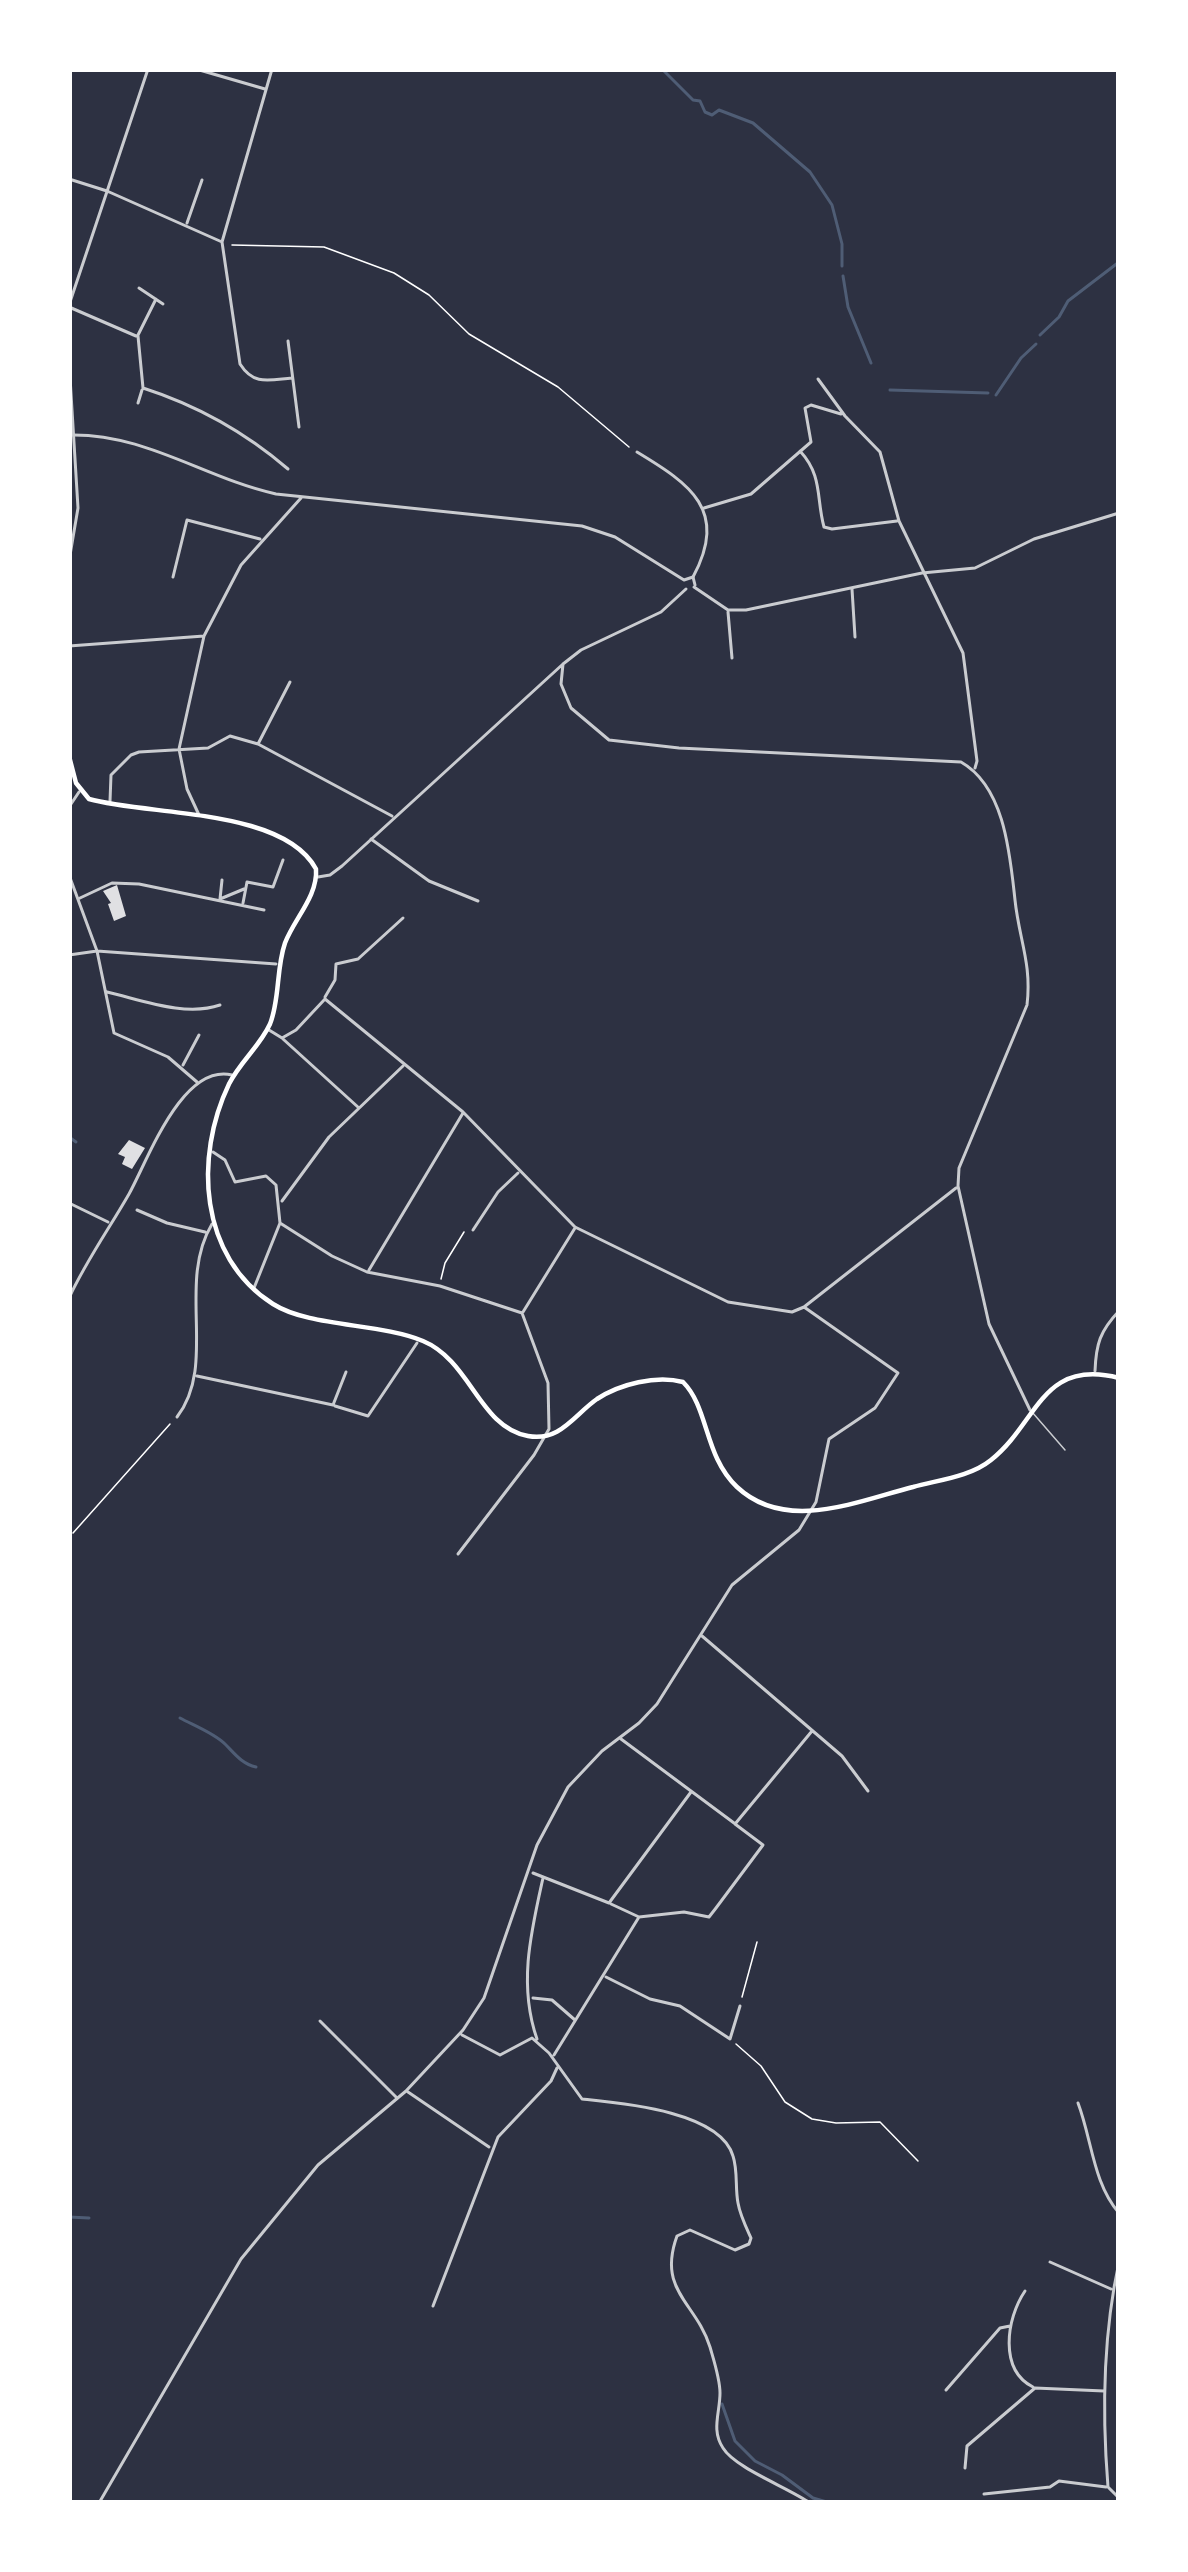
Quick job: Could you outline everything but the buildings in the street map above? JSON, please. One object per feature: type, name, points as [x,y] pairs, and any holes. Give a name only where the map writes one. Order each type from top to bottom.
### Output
[{"type":"main road","points":[[69,756],[81,791],[89,799],[200,815],[285,839],[310,860],[316,878],[279,964],[268,1029],[234,1076],[221,1106],[208,1212],[228,1256],[254,1288],[282,1309],[404,1336],[444,1353],[502,1424],[529,1437],[568,1426],[608,1393],[659,1378],[683,1382],[696,1401],[715,1456],[737,1487],[773,1508],[812,1511],[976,1469],[1000,1452],[1030,1410],[1066,1379],[1095,1373],[1119,1378]]},
{"type":"street","points":[[137,336],[69,306],[148,69]]},
{"type":"street","points":[[196,69],[266,90]]},
{"type":"street","points":[[272,69],[222,242],[240,364],[257,382],[292,378]]},
{"type":"street","points":[[69,179],[222,242]]},
{"type":"street","points":[[186,225],[202,180]]},
{"type":"street","points":[[139,288],[163,304]]},
{"type":"street","points":[[138,403],[143,388],[137,336],[156,299]]},
{"type":"street","points":[[288,341],[299,427]]},
{"type":"street","points":[[69,361],[79,508],[69,561]]},
{"type":"street","points":[[818,379],[844,416],[880,452],[899,521],[963,653],[977,761],[974,770]]},
{"type":"street","points":[[143,388],[181,400],[232,428],[288,469]]},
{"type":"street","points":[[704,508],[752,494],[811,442],[805,408],[811,404],[844,416]]},
{"type":"street","points":[[72,435],[146,446],[242,487],[582,526],[615,537],[684,580],[693,578]]},
{"type":"street","points":[[800,451],[820,484],[824,527],[832,530],[899,521]]},
{"type":"street","points":[[637,452],[684,481],[704,508],[705,549],[694,587]]},
{"type":"street","points":[[200,815],[179,749],[204,636],[241,565],[303,497]]},
{"type":"street","points":[[316,878],[330,875],[563,664],[581,650],[662,612],[686,589],[694,587],[728,610],[746,610],[922,574],[975,568],[1034,539],[1119,513]]},
{"type":"street","points":[[173,577],[187,520],[262,539]]},
{"type":"street","points":[[684,580],[686,589]]},
{"type":"street","points":[[852,589],[855,638]]},
{"type":"street","points":[[728,610],[732,658]]},
{"type":"street","points":[[69,646],[204,636]]},
{"type":"street","points":[[563,664],[561,683],[571,708],[609,740],[961,762],[974,770],[1010,849],[1030,976],[1027,1005],[959,1168],[958,1186],[989,1324],[1030,1410]]},
{"type":"street","points":[[259,744],[290,682]]},
{"type":"street","points":[[110,805],[112,775],[130,755],[208,748],[230,736],[259,744],[394,817]]},
{"type":"street","points":[[69,807],[81,791]]},
{"type":"street","points":[[371,839],[430,881],[478,901]]},
{"type":"street","points":[[243,905],[248,882],[276,884],[283,860]]},
{"type":"street","points":[[69,875],[97,951],[114,1033],[182,1067],[200,1084]]},
{"type":"street","points":[[220,899],[222,880]]},
{"type":"street","points":[[79,899],[97,888],[123,883],[264,910]]},
{"type":"street","points":[[220,899],[246,889]]},
{"type":"street","points":[[282,1038],[325,999],[336,964],[358,959],[403,917]]},
{"type":"street","points":[[69,955],[97,951],[279,964]]},
{"type":"street","points":[[105,991],[168,1006],[205,1010],[220,1005]]},
{"type":"street","points":[[325,999],[464,1112],[575,1227],[728,1302],[792,1312],[803,1307],[958,1186]]},
{"type":"street","points":[[268,1029],[359,1108]]},
{"type":"street","points":[[182,1067],[199,1035]]},
{"type":"street","points":[[280,1204],[329,1137],[404,1064]]},
{"type":"street","points":[[69,1298],[181,1100],[225,1072],[234,1076]]},
{"type":"street","points":[[367,1272],[464,1112]]},
{"type":"street","points":[[212,1152],[225,1160],[235,1182],[266,1176],[272,1180],[280,1204],[280,1223],[254,1288]]},
{"type":"street","points":[[473,1230],[498,1192],[519,1172]]},
{"type":"street","points":[[69,1203],[110,1223]]},
{"type":"street","points":[[137,1210],[206,1233]]},
{"type":"street","points":[[280,1223],[367,1272],[440,1286],[522,1313]]},
{"type":"street","points":[[177,1417],[190,1398],[196,1376],[193,1286],[212,1224]]},
{"type":"street","points":[[522,1313],[575,1227]]},
{"type":"street","points":[[99,2503],[242,2259],[319,2165],[406,2090],[460,2034],[484,1998],[537,1845],[568,1787],[657,1704],[732,1585],[787,1542],[812,1511],[829,1439],[874,1408],[898,1373],[803,1307]]},
{"type":"street","points":[[1095,1373],[1096,1344],[1102,1329],[1119,1311]]},
{"type":"street","points":[[458,1553],[545,1436],[548,1383],[522,1313]]},
{"type":"street","points":[[196,1376],[368,1416],[418,1340]]},
{"type":"street","points":[[333,1406],[346,1372]]},
{"type":"street","points":[[700,1634],[842,1756],[868,1791]]},
{"type":"street","points":[[735,1824],[812,1731]]},
{"type":"street","points":[[530,1872],[639,1917],[684,1912],[709,1917],[763,1845],[619,1738]]},
{"type":"street","points":[[610,1903],[691,1792]]},
{"type":"street","points":[[544,1876],[525,1974],[530,2019],[539,2043],[582,2099],[668,2113],[711,2129],[724,2140],[733,2156],[738,2203],[751,2238],[742,2250],[735,2250],[690,2230],[677,2236],[669,2266],[676,2290],[704,2330],[712,2353],[720,2388],[715,2416],[721,2446],[733,2459],[810,2503]]},
{"type":"street","points":[[552,2057],[639,1917]]},
{"type":"street","points":[[604,1976],[650,1999],[680,2006],[730,2039],[740,2006]]},
{"type":"street","points":[[530,1998],[552,2000],[576,2021]]},
{"type":"street","points":[[320,2021],[397,2098]]},
{"type":"street","points":[[460,2034],[500,2054],[525,2038],[539,2043]]},
{"type":"street","points":[[433,2306],[492,2149],[558,2067]]},
{"type":"street","points":[[406,2090],[492,2149]]},
{"type":"street","points":[[1078,2103],[1099,2180],[1119,2213]]},
{"type":"street","points":[[1050,2262],[1113,2290]]},
{"type":"street","points":[[1108,2487],[1106,2391],[1119,2262]]},
{"type":"street","points":[[1025,2291],[1012,2326],[1011,2368],[1022,2382],[1035,2388],[1106,2391]]},
{"type":"street","points":[[946,2390],[1000,2328],[1012,2326]]},
{"type":"street","points":[[965,2468],[968,2446],[1035,2388]]},
{"type":"street","points":[[984,2494],[1050,2487],[1059,2481],[1108,2487],[1119,2498]]},
{"type":"lane","points":[[1030,1410],[1065,1450]]},
{"type":"path","points":[[222,242],[324,247],[377,267],[429,295],[469,334],[558,387],[637,452]]},
{"type":"path","points":[[440,1286],[446,1263],[464,1232],[473,1230]]},
{"type":"path","points":[[73,1533],[177,1417]]},
{"type":"path","points":[[740,2006],[757,1942]]},
{"type":"path","points":[[730,2039],[761,2066],[785,2102],[812,2119],[880,2122],[918,2161]]},
{"type":"waterway","points":[[662,69],[693,100],[700,101],[705,112],[712,115],[719,110],[753,123],[810,172],[832,205],[842,266]]},
{"type":"waterway","points":[[1040,335],[1068,301],[1119,262]]},
{"type":"waterway","points":[[843,276],[848,307],[871,363]]},
{"type":"waterway","points":[[996,395],[1036,344]]},
{"type":"waterway","points":[[890,390],[988,393]]},
{"type":"waterway","points":[[69,1137],[76,1142]]},
{"type":"waterway","points":[[180,1718],[215,1736],[256,1767]]},
{"type":"waterway","points":[[69,2217],[89,2218]]},
{"type":"waterway","points":[[722,2404],[735,2441],[755,2461],[813,2498],[830,2503]]}]
